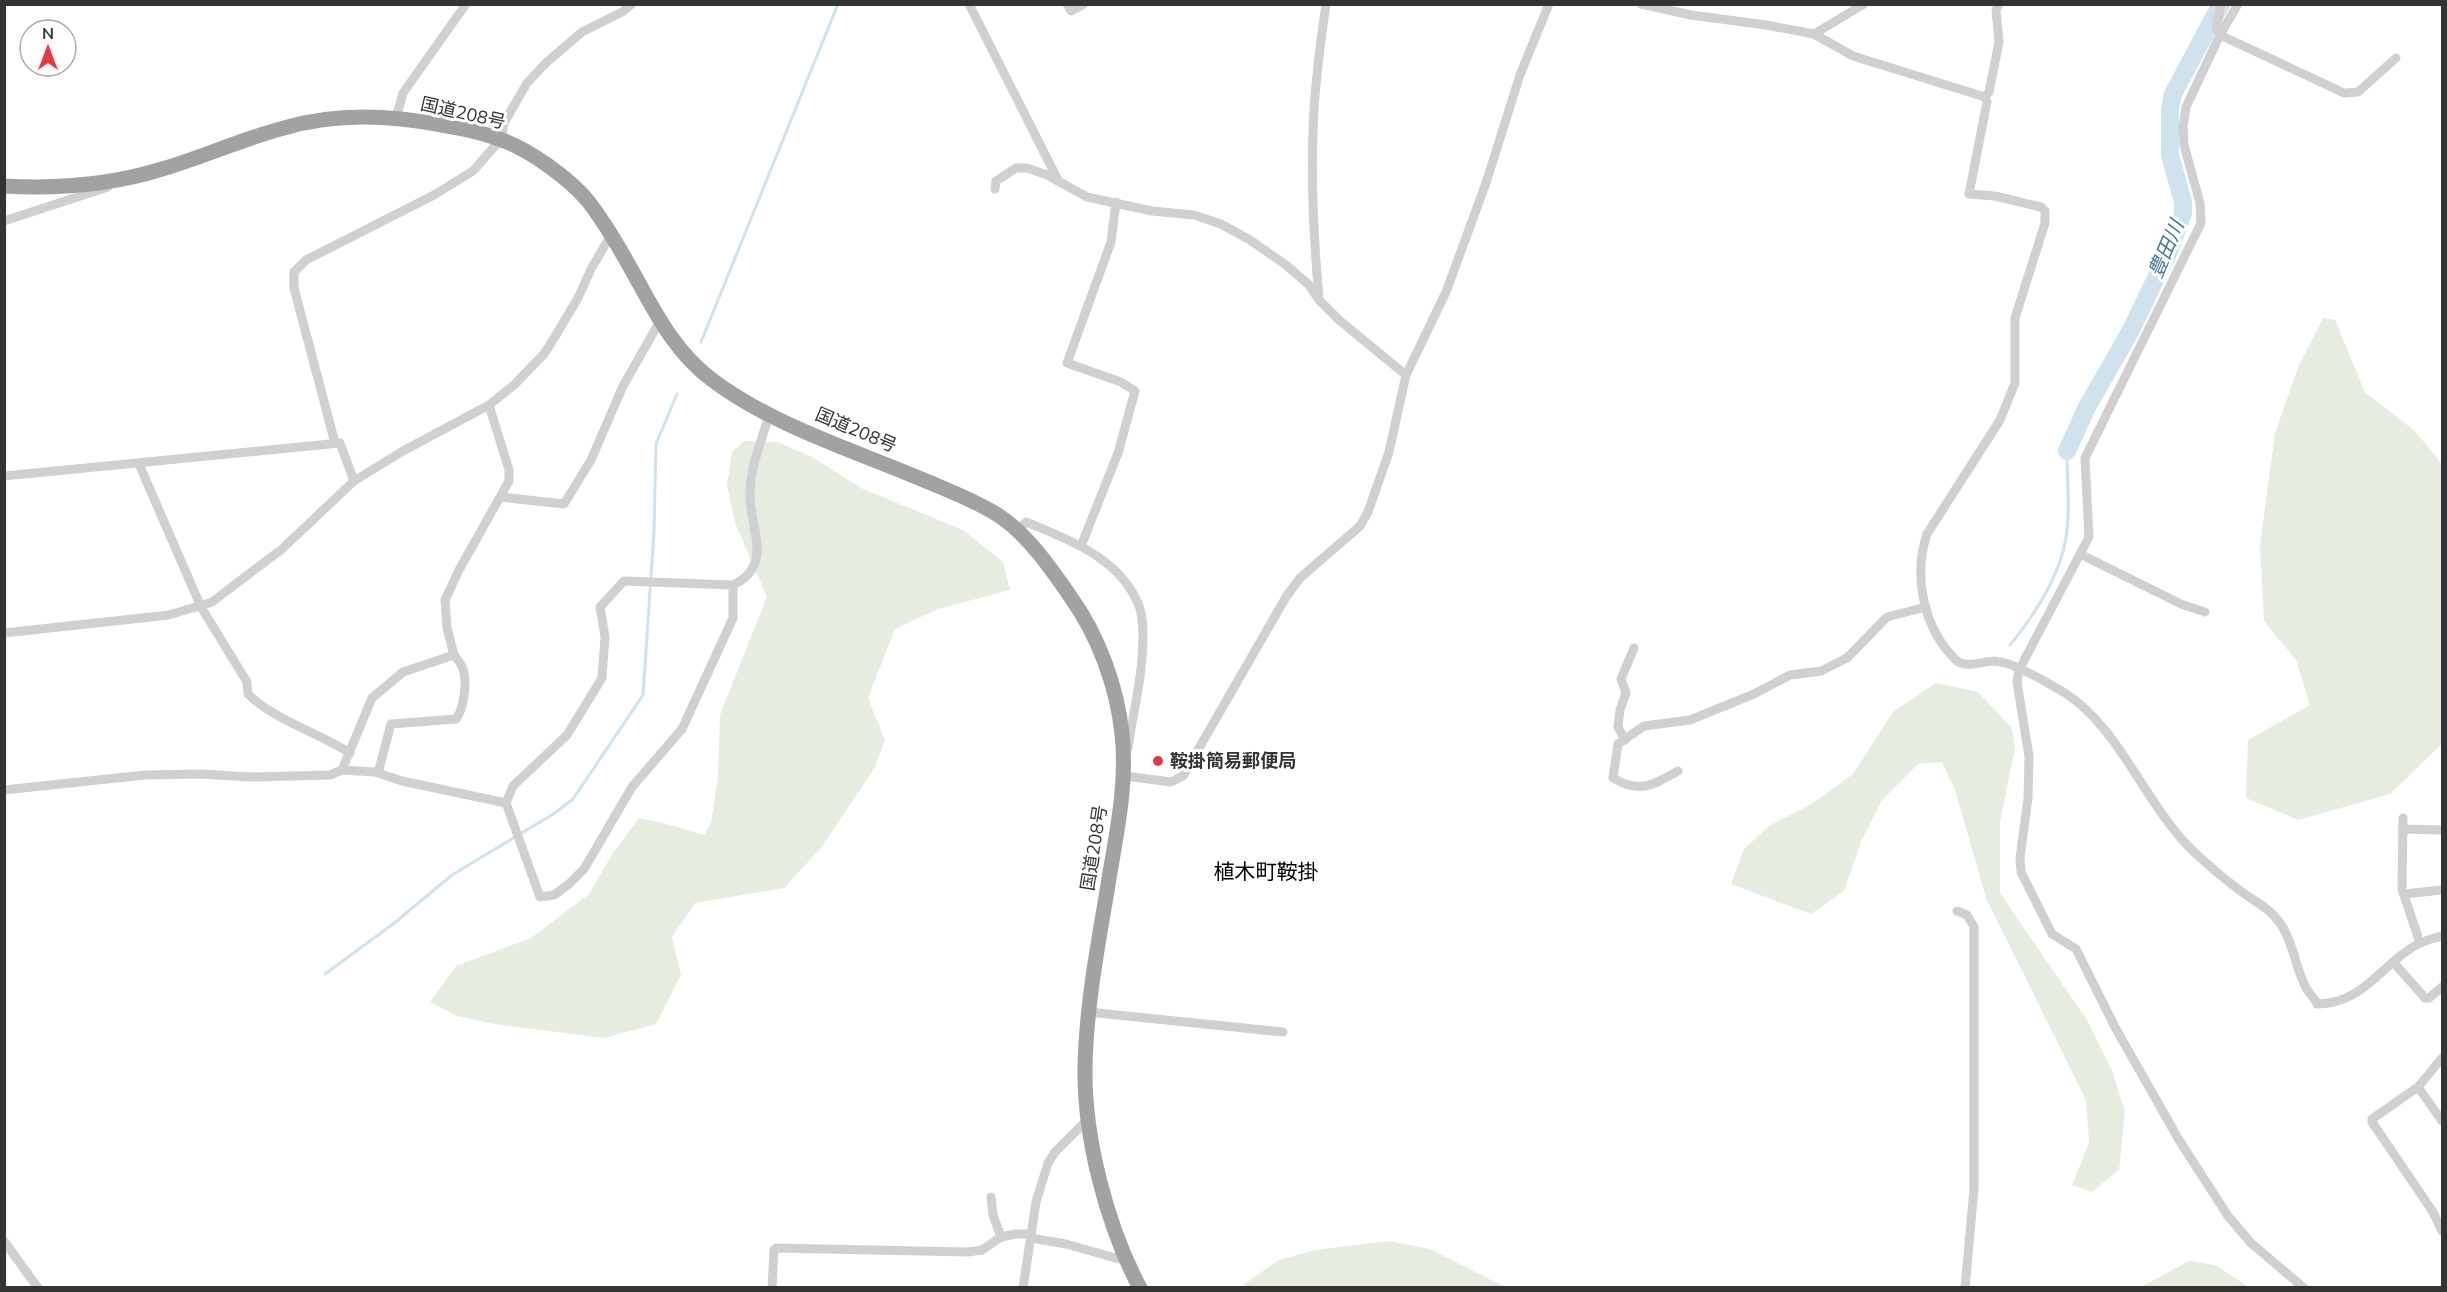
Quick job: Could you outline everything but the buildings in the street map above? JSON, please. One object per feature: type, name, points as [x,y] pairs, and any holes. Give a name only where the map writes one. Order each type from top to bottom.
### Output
[{"type":"highway","name":"国道208号","points":[[4,186],[41,188],[90,184],[159,171],[287,126],[344,118],[396,118],[444,125],[501,139],[551,168],[584,196],[611,235],[660,321],[685,355],[710,378],[770,415],[958,494],[998,515],[1018,531],[1080,610],[1098,645],[1113,687],[1122,730],[1125,776],[1088,1012],[1085,1071],[1088,1119],[1099,1175],[1124,1258],[1140,1287]]},
{"type":"street","points":[[396,118],[403,93],[466,4]]},
{"type":"street","points":[[335,443],[294,288],[294,272],[306,260],[434,195],[473,171],[501,139],[504,123],[527,83],[582,32],[622,12],[632,4]]},
{"type":"street","points":[[969,4],[1059,182]]},
{"type":"street","points":[[1067,4],[1071,11],[1084,4]]},
{"type":"street","points":[[1319,300],[1315,255],[1312,133],[1326,4]]},
{"type":"street","points":[[1018,531],[1026,522],[1061,536],[1081,546],[1112,569],[1127,584],[1137,600],[1143,627],[1142,658],[1125,776],[1171,782],[1183,776],[1286,597],[1300,578],[1360,526],[1368,512],[1389,452],[1407,375],[1446,292],[1486,183],[1520,75],[1549,4]]},
{"type":"street","points":[[1641,4],[1691,15],[1814,34],[1853,56],[1985,97]]},
{"type":"street","points":[[1814,34],[1864,4]]},
{"type":"street","points":[[1985,4],[1997,7],[1999,42],[1989,92],[1985,97]]},
{"type":"street","points":[[2221,4],[2216,28],[2220,35],[2343,93],[2358,92],[2396,57]]},
{"type":"street","points":[[2238,4],[2220,35],[2186,107],[2183,127],[2184,145],[2200,203],[2201,223],[2085,458],[2089,537],[2019,670],[2017,682],[2029,756],[2028,798],[2020,858],[2021,872],[2052,934],[2076,949],[2116,1029],[2179,1140],[2228,1216],[2251,1243],[2304,1287]]},
{"type":"street","points":[[1985,97],[1987,102],[1969,194],[2006,198],[2041,207],[2045,211],[2045,223],[2015,318],[2015,383],[2010,400],[2001,420],[1927,534],[1921,551],[1921,590],[1930,621],[1941,643],[1958,662],[1964,664],[1995,661],[2006,663],[2066,694],[2094,716],[2182,839],[2237,889],[2270,910],[2281,924],[2291,945],[2305,988],[2318,1004],[2332,1004],[2347,1000],[2420,943],[2442,936]]},
{"type":"street","points":[[995,189],[996,182],[1016,168],[1027,168],[1047,175],[1087,197],[1152,211],[1194,215],[1221,224],[1287,265],[1309,285],[1319,300],[1339,320],[1407,375]]},
{"type":"street","points":[[4,221],[159,171]]},
{"type":"street","points":[[1081,546],[1118,453],[1135,391],[1121,382],[1067,363],[1111,242],[1116,202]]},
{"type":"street","points":[[4,633],[169,615],[212,602],[282,549],[354,481],[403,451],[489,405],[514,385],[544,354],[611,235]]},
{"type":"street","points":[[500,497],[564,504],[591,459],[623,386],[660,321]]},
{"type":"street","points":[[378,773],[391,724],[456,719],[461,713],[464,696],[463,669],[454,655],[447,628],[445,600],[459,570],[509,481],[509,470],[489,405]]},
{"type":"street","points":[[733,585],[733,618],[682,729],[632,787],[584,869],[554,895],[540,897],[506,803],[513,786],[567,735],[602,678],[605,637],[600,607],[624,581],[733,585],[744,580],[751,571],[758,552],[750,493],[754,468],[770,415]]},
{"type":"street","points":[[4,476],[340,443],[354,481]]},
{"type":"street","points":[[139,464],[201,607],[247,682],[248,694],[263,709],[327,738],[350,753]]},
{"type":"street","points":[[2080,554],[2181,604],[2205,612]]},
{"type":"street","points":[[1678,771],[1652,785],[1629,788],[1613,778],[1618,744],[1644,726],[1690,720],[1754,694],[1790,675],[1821,671],[1846,658],[1887,617],[1926,607]]},
{"type":"street","points":[[1625,740],[1618,727],[1620,710],[1626,693],[1622,679],[1634,648]]},
{"type":"street","points":[[342,770],[372,698],[403,672],[454,655]]},
{"type":"street","points":[[4,790],[145,775],[200,774],[251,777],[330,775],[342,770],[378,773],[402,781],[506,803]]},
{"type":"street","points":[[2403,818],[2402,889],[2420,943]]},
{"type":"street","points":[[2403,829],[2442,830]]},
{"type":"street","points":[[2404,894],[2442,890]]},
{"type":"street","points":[[1957,911],[1967,915],[1974,927],[1974,1189],[1965,1287]]},
{"type":"street","points":[[2394,963],[2425,998],[2429,998],[2442,987]]},
{"type":"street","points":[[1088,1012],[1283,1032]]},
{"type":"street","points":[[2442,1058],[2418,1087],[2372,1119],[2433,1212],[2442,1231]]},
{"type":"street","points":[[2418,1087],[2442,1121]]},
{"type":"street","points":[[1023,1287],[1036,1202],[1048,1162],[1088,1119]]},
{"type":"street","points":[[991,1197],[993,1215],[1001,1237]]},
{"type":"street","points":[[772,1287],[776,1248],[968,1252],[982,1250],[1001,1237],[1016,1234],[1066,1244],[1119,1259],[1124,1258]]},
{"type":"street","points":[[4,1241],[38,1287]]},
{"type":"shaded area","points":[[2323,318],[2335,320],[2365,392],[2415,431],[2442,464],[2442,744],[2390,794],[2298,820],[2246,798],[2248,740],[2310,705],[2296,660],[2264,621],[2260,545],[2275,433],[2299,365]]},
{"type":"shaded area","points":[[744,441],[778,442],[812,457],[861,488],[963,530],[1003,562],[1010,590],[938,609],[895,629],[868,698],[885,740],[874,769],[821,848],[784,888],[695,903],[672,937],[681,975],[656,1024],[604,1038],[494,1024],[457,1016],[430,1002],[456,966],[531,938],[589,894],[613,853],[639,818],[704,835],[711,823],[718,777],[720,715],[767,597],[735,523],[727,485],[732,452]]},
{"type":"shaded area","points":[[1936,683],[1978,692],[2012,728],[2015,748],[2000,822],[2000,893],[2087,1020],[2113,1073],[2125,1112],[2119,1170],[2092,1192],[2072,1185],[2089,1143],[2086,1100],[1986,898],[1955,790],[1942,762],[1918,764],[1882,800],[1861,842],[1844,891],[1811,914],[1731,884],[1744,849],[1769,826],[1813,803],[1853,774],[1893,712]]},
{"type":"shaded area","points":[[1389,1241],[1430,1249],[1505,1287],[1247,1288],[1243,1285],[1279,1260],[1315,1250]]},
{"type":"shaded area","points":[[2189,1261],[2215,1265],[2249,1287],[2141,1287]]},
{"type":"waterway","points":[[701,342],[838,4]]},
{"type":"waterway","name":"豊田川","points":[[2067,451],[2086,409],[2131,330],[2170,249],[2183,213],[2183,202],[2170,155],[2170,109],[2173,94],[2221,4]]},
{"type":"waterway","points":[[325,974],[393,924],[452,875],[555,813],[573,799],[643,695],[654,531],[656,444],[677,394]]},
{"type":"waterway","points":[[2010,645],[2047,591],[2060,561],[2068,520],[2067,451]]},
{"type":"place","name":"鞍掛簡易郵便局","points":[[1158,761]]},
{"type":"district","name":"植木町鞍掛","points":[[1266,872]]}]
